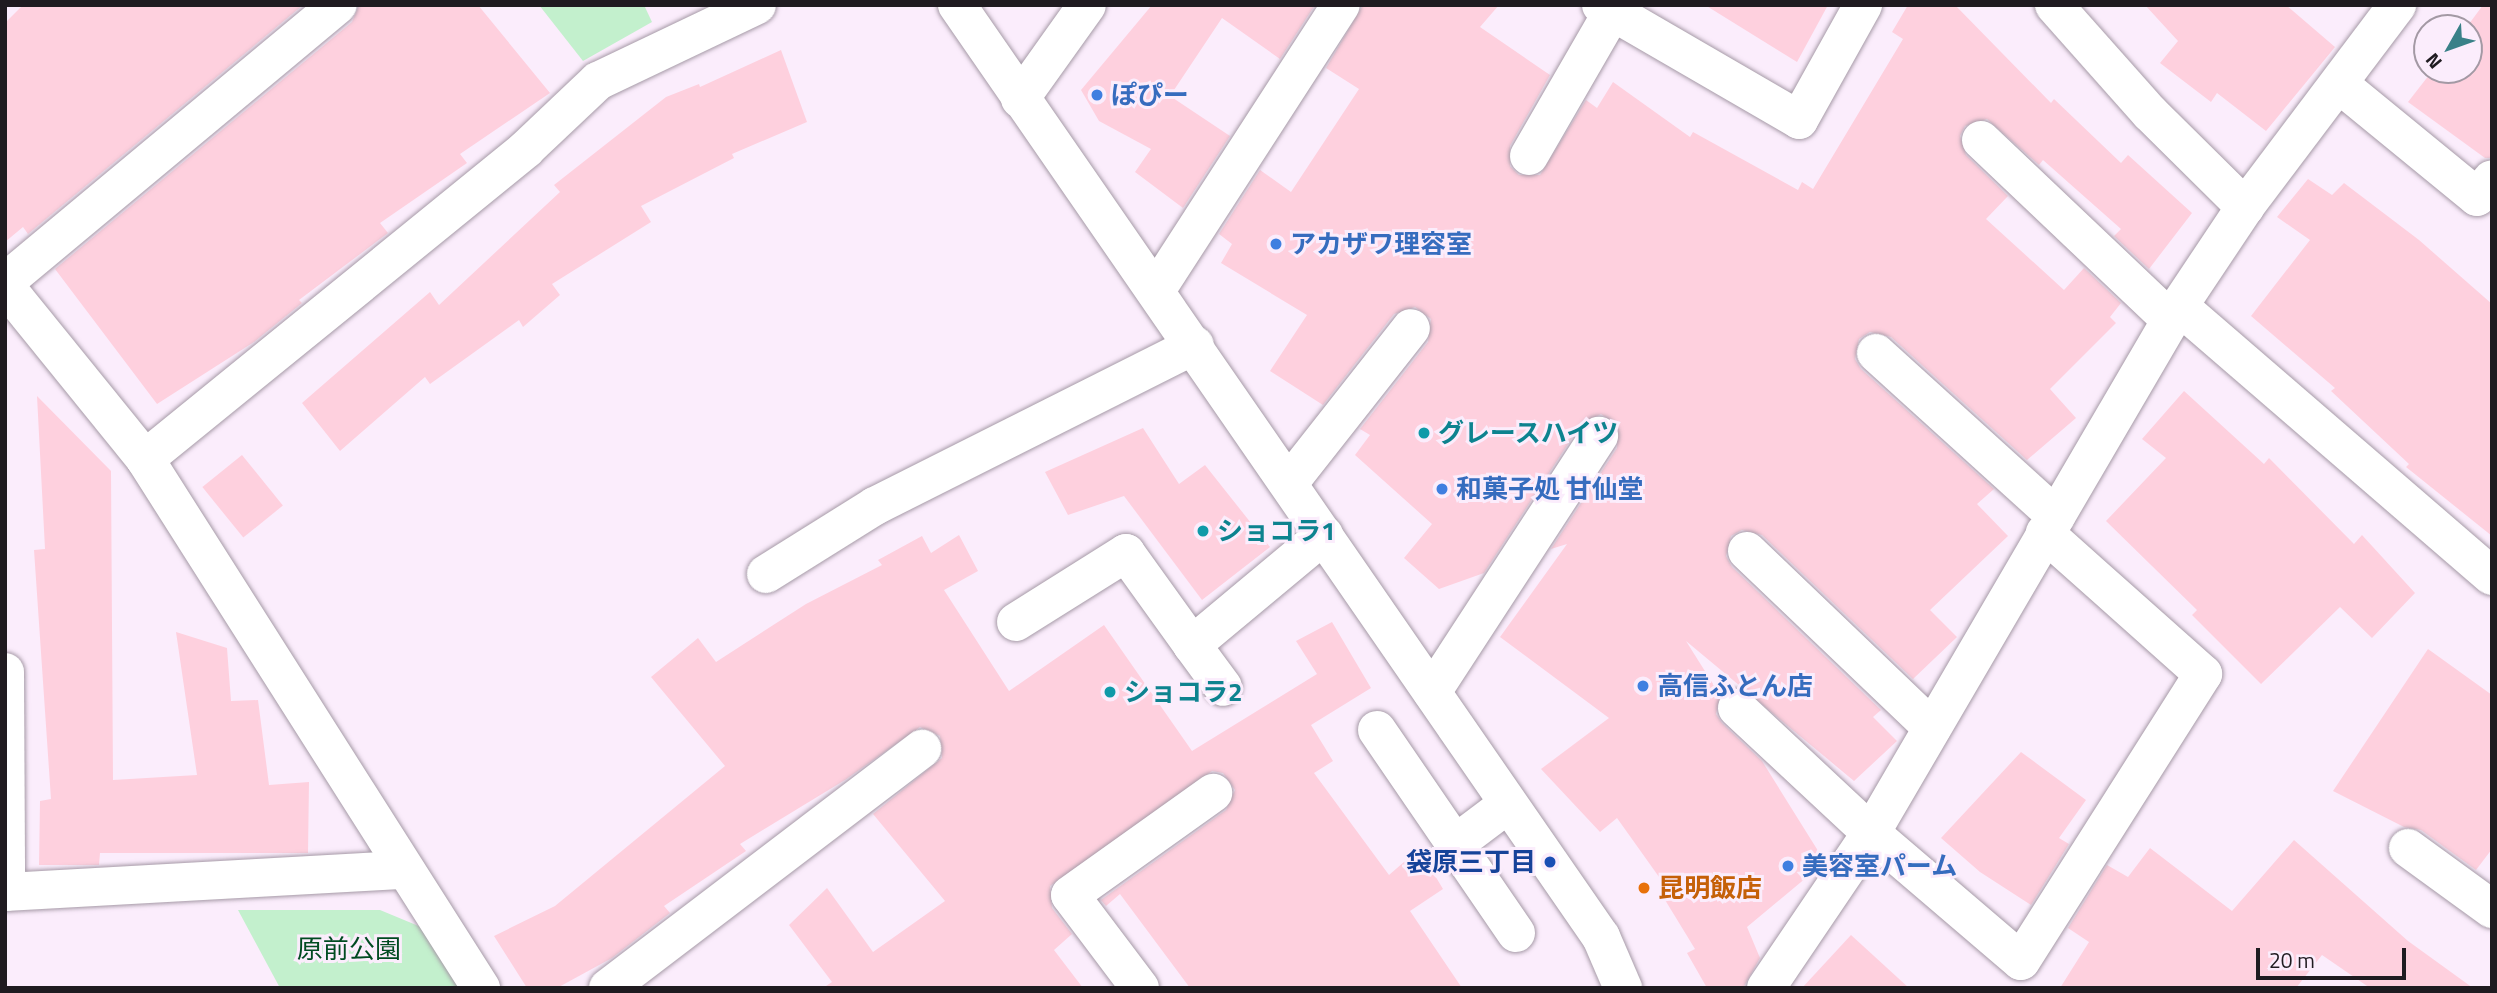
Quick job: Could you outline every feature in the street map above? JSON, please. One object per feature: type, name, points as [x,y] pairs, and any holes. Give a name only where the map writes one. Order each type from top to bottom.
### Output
[{"type":"street","points":[[338,5],[5,284],[145,458],[403,870],[481,988]]},
{"type":"street","points":[[145,458],[526,149],[598,81],[757,5]]},
{"type":"street","points":[[957,5],[1020,99],[1157,289],[1601,937],[1623,988]]},
{"type":"street","points":[[1020,99],[1087,5]]},
{"type":"street","points":[[1157,289],[1342,5]]},
{"type":"street","points":[[1529,156],[1606,9],[1799,120],[1863,5]]},
{"type":"street","points":[[2053,5],[2150,113],[2245,207]]},
{"type":"street","points":[[1774,985],[1871,832],[2175,313],[2245,207],[2397,5]]},
{"type":"street","points":[[2339,84],[2477,197],[2492,179]]},
{"type":"street","points":[[1980,140],[2175,313],[2492,576]]},
{"type":"street","points":[[1289,483],[1411,328]]},
{"type":"street","points":[[766,574],[875,506],[1195,345]]},
{"type":"street","points":[[1737,708],[1871,832],[2021,961],[2203,674],[1876,353]]},
{"type":"street","points":[[1432,692],[1599,436]]},
{"type":"street","points":[[1192,645],[1324,535]]},
{"type":"street","points":[[1747,551],[1932,728]]},
{"type":"street","points":[[1016,622],[1126,553],[1223,687]]},
{"type":"street","points":[[5,673],[6,892],[403,870]]},
{"type":"street","points":[[1377,730],[1516,933]]},
{"type":"street","points":[[608,988],[922,749]]},
{"type":"street","points":[[1140,988],[1070,895],[1213,793]]},
{"type":"street","points":[[1455,844],[1508,804]]},
{"type":"street","points":[[2408,848],[2492,909]]},
{"type":"green space","points":[[539,5],[644,5],[652,22],[583,61]]},
{"type":"green space","name":"原前公園","points":[[238,910],[380,910],[421,927],[461,988],[280,988]]},
{"type":"building","points":[[23,5],[303,5],[28,234],[23,227],[5,242],[5,23]]},
{"type":"building","points":[[359,5],[478,5],[550,93],[460,154],[467,163],[380,223],[388,233],[299,300],[302,303],[254,342],[157,404],[55,269],[352,22]]},
{"type":"building","points":[[1152,5],[1315,5],[1280,59],[1222,18],[1170,96],[1230,136],[1183,208],[1135,172],[1151,149],[1099,121],[1081,90]]},
{"type":"building","points":[[1363,5],[1499,5],[1480,27],[1550,75],[1510,146],[1510,166],[1519,175],[1540,175],[1586,100],[1597,108],[1613,82],[1690,137],[1693,132],[1798,190],[1802,182],[1813,189],[1903,39],[1892,32],[1908,5],[1955,5],[2051,103],[2054,99],[2121,163],[2128,155],[2192,213],[2149,269],[2114,236],[2121,229],[2043,160],[2039,165],[1987,119],[1965,126],[1960,136],[1966,155],[2008,196],[1986,219],[2064,290],[2084,268],[2121,303],[2110,317],[2116,323],[2050,389],[2076,418],[2027,460],[1891,337],[1870,332],[1859,339],[1855,359],[1861,369],[1994,489],[1977,504],[2008,536],[1930,610],[1957,637],[1913,679],[1762,535],[1742,530],[1731,536],[1726,556],[1732,567],[1881,710],[1873,717],[1897,741],[1854,781],[1686,641],[1720,695],[1716,714],[1762,761],[1825,862],[1747,927],[1760,958],[1743,988],[1707,988],[1687,953],[1695,949],[1662,895],[1669,891],[1617,818],[1600,832],[1541,769],[1609,718],[1500,637],[1567,544],[1551,549],[1617,448],[1618,426],[1601,414],[1581,424],[1484,573],[1439,589],[1404,558],[1432,524],[1355,455],[1370,435],[1360,429],[1428,342],[1431,319],[1415,307],[1394,314],[1323,405],[1270,371],[1307,315],[1221,263],[1232,244],[1219,234],[1260,170],[1291,192],[1359,89],[1326,68]]},
{"type":"building","points":[[1705,5],[1828,5],[1797,62]]},
{"type":"building","points":[[2145,5],[2286,5],[2335,47],[2266,131],[2217,93],[2211,102],[2160,63],[2178,41]]},
{"type":"building","points":[[2483,5],[2492,5],[2492,158],[2485,158],[2408,102],[2422,84],[2483,84],[2483,14],[2476,14]]},
{"type":"building","points":[[781,50],[807,122],[732,154],[734,158],[641,206],[651,222],[552,284],[560,295],[523,327],[519,320],[430,384],[425,377],[340,451],[302,403],[430,292],[439,305],[560,192],[554,185],[666,97],[699,84],[700,87]]},
{"type":"building","points":[[2308,179],[2332,195],[2344,183],[2419,240],[2492,304],[2492,536],[2406,467],[2409,464],[2331,391],[2335,388],[2251,316],[2310,240],[2277,217]]},
{"type":"building","points":[[2184,391],[2264,464],[2269,458],[2354,544],[2362,535],[2415,593],[2372,638],[2340,607],[2261,684],[2192,615],[2197,610],[2106,521],[2166,458],[2142,439]]},
{"type":"building","points":[[37,396],[111,471],[113,780],[197,775],[176,632],[227,648],[231,701],[258,700],[269,785],[309,782],[308,853],[100,853],[99,865],[39,865],[40,801],[51,799],[34,550],[45,549]]},
{"type":"building","points":[[1143,428],[1179,484],[1205,465],[1270,547],[1202,600],[1124,496],[1068,515],[1045,472]]},
{"type":"building","points":[[242,455],[283,506],[243,538],[202,487]]},
{"type":"building","points":[[959,535],[978,571],[944,590],[1009,691],[1104,625],[1192,751],[1317,674],[1296,641],[1332,622],[1371,688],[1311,725],[1333,761],[1314,773],[1389,875],[1419,849],[1443,889],[1410,911],[1462,988],[1190,988],[1120,894],[1106,906],[1101,900],[1226,810],[1235,790],[1223,773],[1212,771],[1050,886],[1052,908],[1072,934],[1054,950],[1083,988],[823,988],[832,982],[789,925],[827,888],[873,952],[945,901],[873,814],[942,758],[940,736],[920,727],[845,780],[740,844],[746,851],[664,906],[670,913],[612,958],[557,988],[527,988],[494,936],[555,906],[725,766],[651,677],[698,638],[716,662],[806,604],[882,565],[878,560],[922,536],[931,553]]},
{"type":"building","points":[[2428,649],[2492,695],[2492,849],[2476,870],[2421,830],[2404,827],[2333,791]]},
{"type":"building","points":[[2021,752],[2086,800],[2059,838],[2069,844],[2031,905],[1980,872],[1941,838]]},
{"type":"building","points":[[2294,840],[2408,941],[2473,988],[2370,988],[2322,955],[2296,988],[2060,988],[2089,942],[2068,928],[2107,865],[2128,877],[2150,848],[2232,911]]},
{"type":"building","points":[[1851,935],[1909,988],[1802,988]]},
{"type":"place","name":"ぽぴー","points":[[1097,95]]},
{"type":"place","name":"アカザワ理容室","points":[[1276,244]]},
{"type":"place","name":"グレースハイツ","points":[[1424,433]]},
{"type":"place","name":"和菓子処 甘仙堂","points":[[1442,489]]},
{"type":"place","name":"ショコラ1","points":[[1203,531]]},
{"type":"place","name":"高信ふとん店","points":[[1643,686]]},
{"type":"place","name":"ショコラ2","points":[[1110,692]]},
{"type":"place","name":"袋原三丁目","points":[[1550,862]]},
{"type":"place","name":"美容室パーム","points":[[1788,866]]},
{"type":"place","name":"昆明飯店","points":[[1644,888]]}]
